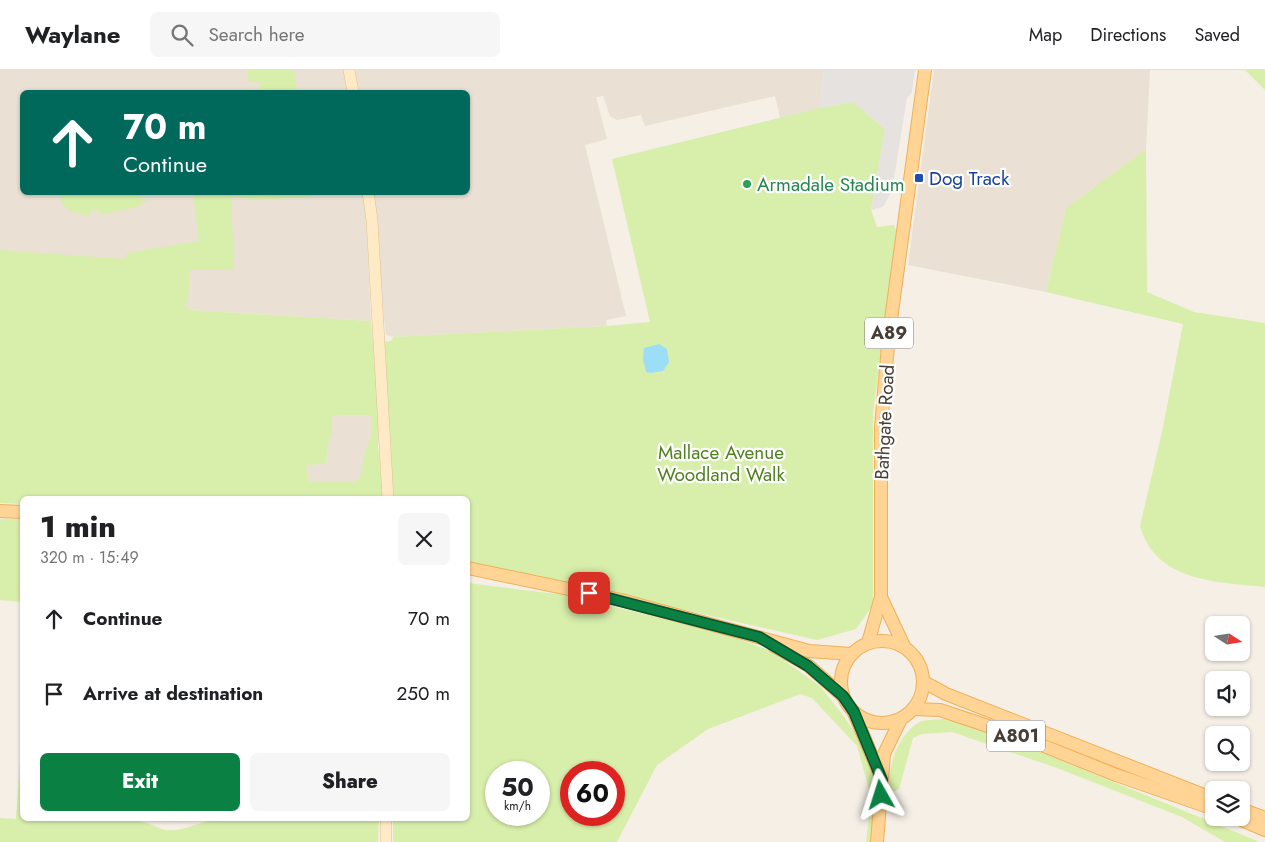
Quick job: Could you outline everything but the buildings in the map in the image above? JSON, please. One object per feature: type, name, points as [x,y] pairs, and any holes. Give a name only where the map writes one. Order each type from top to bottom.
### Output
[{"type":"main road","points":[[349,70],[353,90]]},
{"type":"main road","name":"Bathgate Road","points":[[868,643],[881,597],[881,427],[889,334],[925,70]]},
{"type":"main road","points":[[368,195],[372,220],[377,321],[388,458],[388,496]]},
{"type":"main road","points":[[0,511],[20,512]]},
{"type":"main road","points":[[470,568],[621,600],[809,651],[852,654]]},
{"type":"main road","name":"Bathgate Road","points":[[881,597],[904,646]]},
{"type":"main road","points":[[759,637],[808,666],[843,696],[854,712],[882,780]]},
{"type":"main road","points":[[843,696],[842,673],[852,654],[868,643],[882,640],[904,646]]},
{"type":"main road","name":"A89","points":[[904,646],[912,653],[920,665],[924,682]]},
{"type":"main road","points":[[854,712],[875,723],[887,723],[901,719],[913,710],[921,696],[924,682]]},
{"type":"main road","name":"A801","points":[[924,682],[946,694],[1205,795]]},
{"type":"main road","name":"A801","points":[[913,710],[940,710],[1024,738],[1116,775],[1205,806]]},
{"type":"main road","points":[[877,842],[884,754],[901,719]]},
{"type":"main road","points":[[1250,812],[1265,818]]},
{"type":"main road","points":[[386,821],[386,842]]},
{"type":"main road","points":[[1250,824],[1265,830]]},
{"type":"shaded area","points":[[0,70],[824,70],[820,108],[780,118],[775,96],[645,126],[641,115],[617,120],[610,116],[603,96],[596,97],[607,139],[585,145],[626,316],[606,320],[607,326],[393,337],[386,335],[370,195],[470,195],[470,90],[20,90],[20,195],[365,195],[371,321],[189,310],[0,277]]},
{"type":"shaded area","points":[[824,70],[915,70],[912,92],[907,98],[892,190],[883,207],[871,210],[885,129],[853,102],[820,108]]},
{"type":"shaded area","points":[[934,70],[1150,70],[1146,149],[1066,208],[1046,292],[908,265]]},
{"type":"shaded area","points":[[372,415],[373,437],[363,461],[363,474],[359,479],[355,482],[309,482],[306,465],[326,464],[329,438],[332,438],[331,416]]},
{"type":"green space","points":[[247,70],[294,70],[297,90],[261,90],[259,82],[249,81]]},
{"type":"green space","points":[[1245,70],[1265,70],[1265,90]]},
{"type":"green space","name":"Mallace Avenue Woodland Walk","points":[[853,102],[885,129],[871,210],[877,227],[894,225],[897,233],[873,413],[873,605],[856,629],[817,640],[470,561],[470,496],[391,496],[379,342],[391,341],[393,337],[650,322],[612,159],[820,108]]},
{"type":"green space","points":[[1146,149],[1147,292],[1194,312],[1265,323],[1265,587],[1209,580],[1190,576],[1174,569],[1160,558],[1148,544],[1140,526],[1162,432],[1183,324],[1046,292],[1066,208]]},
{"type":"green space","points":[[61,195],[140,195],[141,199],[148,200],[137,207],[100,215],[99,211],[92,210],[89,216],[66,208],[63,205]]},
{"type":"green space","points":[[193,195],[310,195],[310,197],[256,200],[231,196],[234,270],[190,270],[188,302],[184,305],[189,310],[371,321],[379,414],[378,447],[382,471],[382,496],[20,496],[20,504],[0,503],[0,250],[125,259],[127,253],[199,241]],"holes":[[[371,415],[372,429],[361,475],[355,482],[309,482],[306,465],[326,464],[329,438],[332,438],[332,416]]]},
{"type":"green space","points":[[0,519],[20,519],[20,602],[0,600]]},
{"type":"green space","points":[[470,583],[564,595],[657,617],[735,638],[769,650],[820,686],[845,718],[869,754],[877,777],[877,802],[871,842],[866,842],[870,809],[869,789],[857,746],[812,698],[800,694],[708,729],[657,765],[617,842],[393,842],[393,821],[470,821]]},
{"type":"green space","points":[[943,719],[967,724],[1011,740],[1205,819],[1205,826],[1221,826],[1260,842],[1225,842],[1182,817],[1057,768],[952,732],[922,734],[913,738],[899,789],[895,791],[890,790],[889,782],[892,762],[900,742],[913,727],[920,722]]},
{"type":"green space","points":[[20,762],[20,821],[140,821],[162,829],[174,830],[207,821],[379,821],[378,842],[0,842],[0,818],[16,819]]},
{"type":"water","points":[[659,344],[667,349],[669,362],[663,371],[646,372],[643,359],[644,348]]},
{"type":"place","name":"Dog Track","points":[[919,178]]},
{"type":"place","name":"Armadale Stadium","points":[[747,184]]},
{"type":"route","points":[[589,593],[759,637],[808,666],[843,696],[854,712],[882,780],[881,795]]}]
